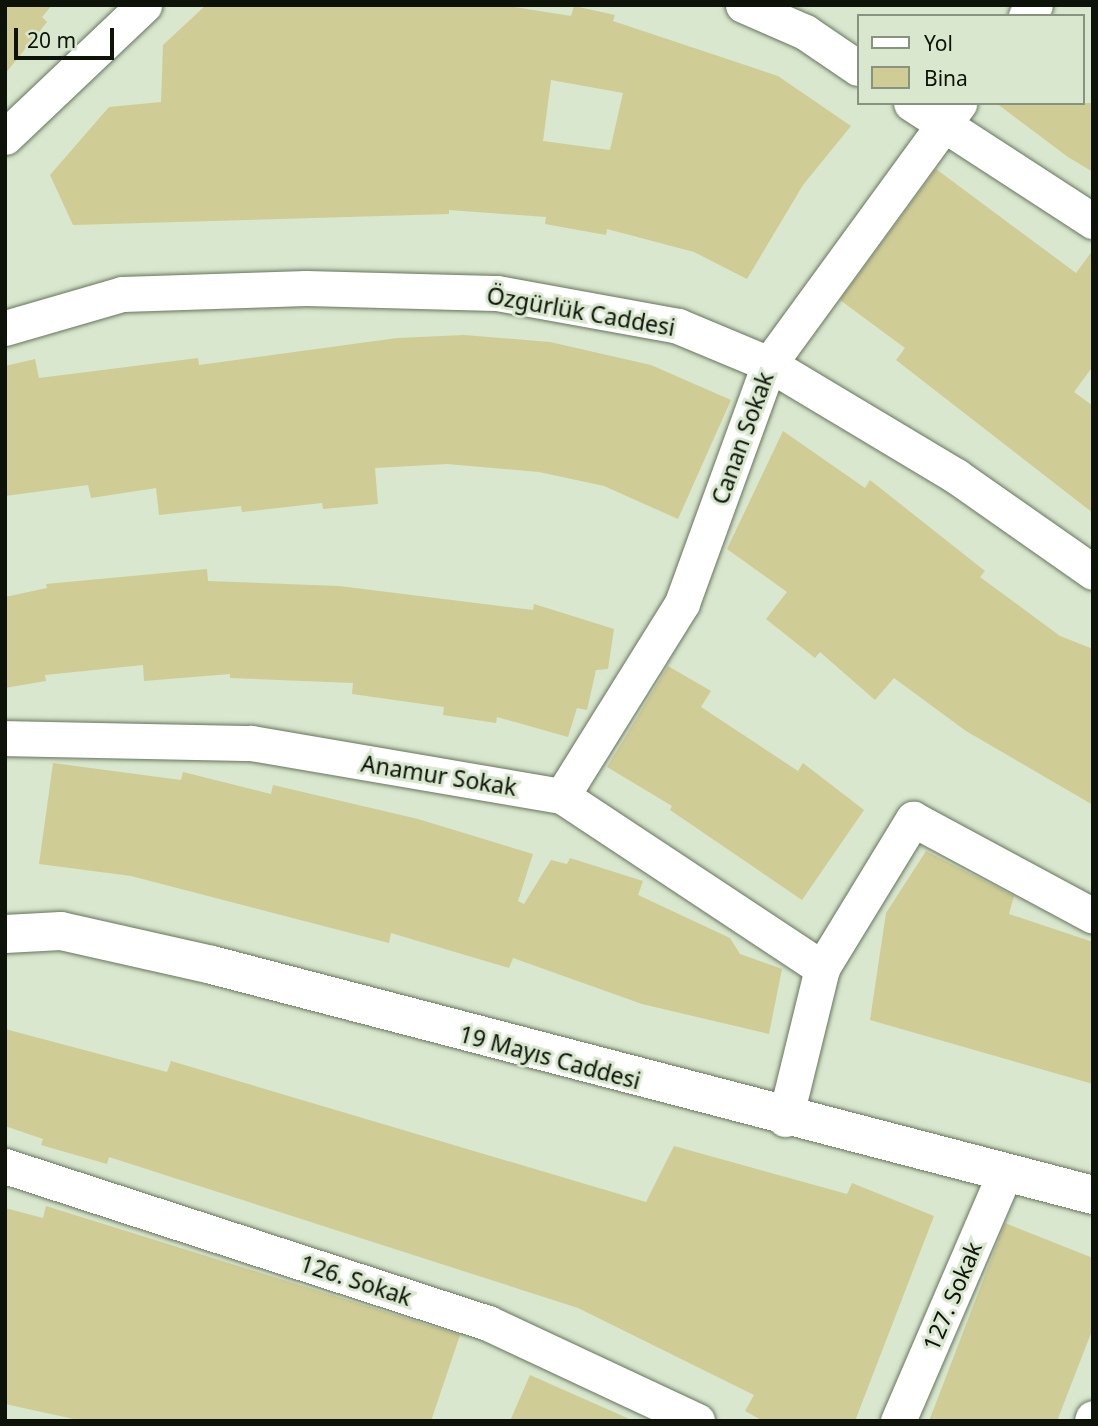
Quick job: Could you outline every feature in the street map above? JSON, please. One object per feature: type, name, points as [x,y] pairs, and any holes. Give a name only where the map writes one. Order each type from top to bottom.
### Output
[{"type":"main road","name":"19 Mayıs Caddesi","points":[[5,934],[61,931],[212,965],[785,1119],[1093,1195]]},
{"type":"street","points":[[5,137],[144,5]]},
{"type":"street","points":[[743,5],[805,32],[856,67]]},
{"type":"street","points":[[918,105],[950,114],[1093,220]]},
{"type":"street","name":"Canan Sokak","points":[[562,796],[682,603],[769,364],[950,114]]},
{"type":"street","name":"Özgürlük Caddesi","points":[[5,328],[122,294],[306,288],[497,293],[678,326],[769,364],[956,476],[1093,572]]},
{"type":"street","name":"Anamur Sokak","points":[[5,738],[251,743],[562,796],[822,968]]},
{"type":"street","points":[[785,1119],[822,968],[913,819],[1093,916]]},
{"type":"street","name":"126. Sokak","points":[[5,1166],[488,1323],[697,1421]]},
{"type":"street","name":"127. Sokak","points":[[898,1421],[1005,1172]]},
{"type":"building","points":[[5,5],[52,5],[42,17],[47,22],[5,74]]},
{"type":"building","points":[[206,5],[501,5],[571,16],[574,6],[615,15],[613,21],[778,76],[851,126],[803,185],[747,279],[694,252],[607,229],[606,235],[545,224],[546,217],[449,210],[449,214],[73,225],[50,175],[109,107],[161,102],[163,45]],"holes":[[[551,80],[623,93],[610,150],[543,141]]]},
{"type":"building","points":[[1093,103],[1093,172],[1068,157],[999,105]]},
{"type":"building","points":[[936,169],[1076,273],[1093,250],[1093,366],[1074,392],[1093,406],[1093,513],[896,360],[905,348],[840,300]]},
{"type":"building","points":[[464,335],[550,342],[651,365],[731,400],[678,519],[604,486],[539,472],[447,464],[375,468],[378,504],[323,509],[322,503],[242,512],[241,506],[159,515],[156,488],[91,498],[88,485],[5,496],[5,366],[35,359],[39,378],[198,358],[199,365],[397,338]]},
{"type":"building","points":[[783,431],[865,488],[870,480],[985,571],[980,577],[1060,636],[1093,649],[1093,805],[966,731],[894,678],[875,700],[820,652],[815,658],[766,619],[787,592],[727,549]]},
{"type":"building","points":[[207,569],[208,581],[339,586],[533,610],[534,604],[614,629],[608,669],[596,670],[587,710],[577,708],[568,737],[497,717],[496,723],[443,715],[444,707],[352,694],[353,683],[230,678],[230,674],[144,681],[143,665],[45,675],[46,681],[5,688],[5,597],[47,588],[46,584]]},
{"type":"building","points":[[668,666],[711,691],[701,707],[798,771],[803,763],[864,810],[802,900],[670,810],[672,806],[607,767]]},
{"type":"building","points":[[53,763],[181,780],[183,772],[271,794],[273,785],[418,819],[533,854],[518,901],[524,904],[551,860],[567,864],[570,858],[643,881],[638,895],[730,938],[740,954],[782,969],[769,1034],[642,1004],[513,958],[509,968],[391,933],[389,943],[131,876],[39,864]]},
{"type":"building","points":[[926,851],[1014,896],[1009,914],[1093,942],[1093,1084],[870,1020],[886,913]]},
{"type":"building","points":[[5,1029],[167,1072],[171,1061],[646,1202],[674,1146],[847,1194],[852,1183],[934,1216],[855,1421],[763,1421],[745,1411],[754,1395],[578,1308],[109,1157],[107,1164],[41,1145],[43,1139],[5,1126]]},
{"type":"building","points":[[46,1206],[460,1335],[431,1421],[83,1421],[5,1404],[5,1208],[43,1218]]},
{"type":"building","points":[[1005,1223],[1093,1258],[1093,1328],[1057,1421],[929,1421]]},
{"type":"building","points":[[530,1375],[634,1421],[510,1421]]}]
